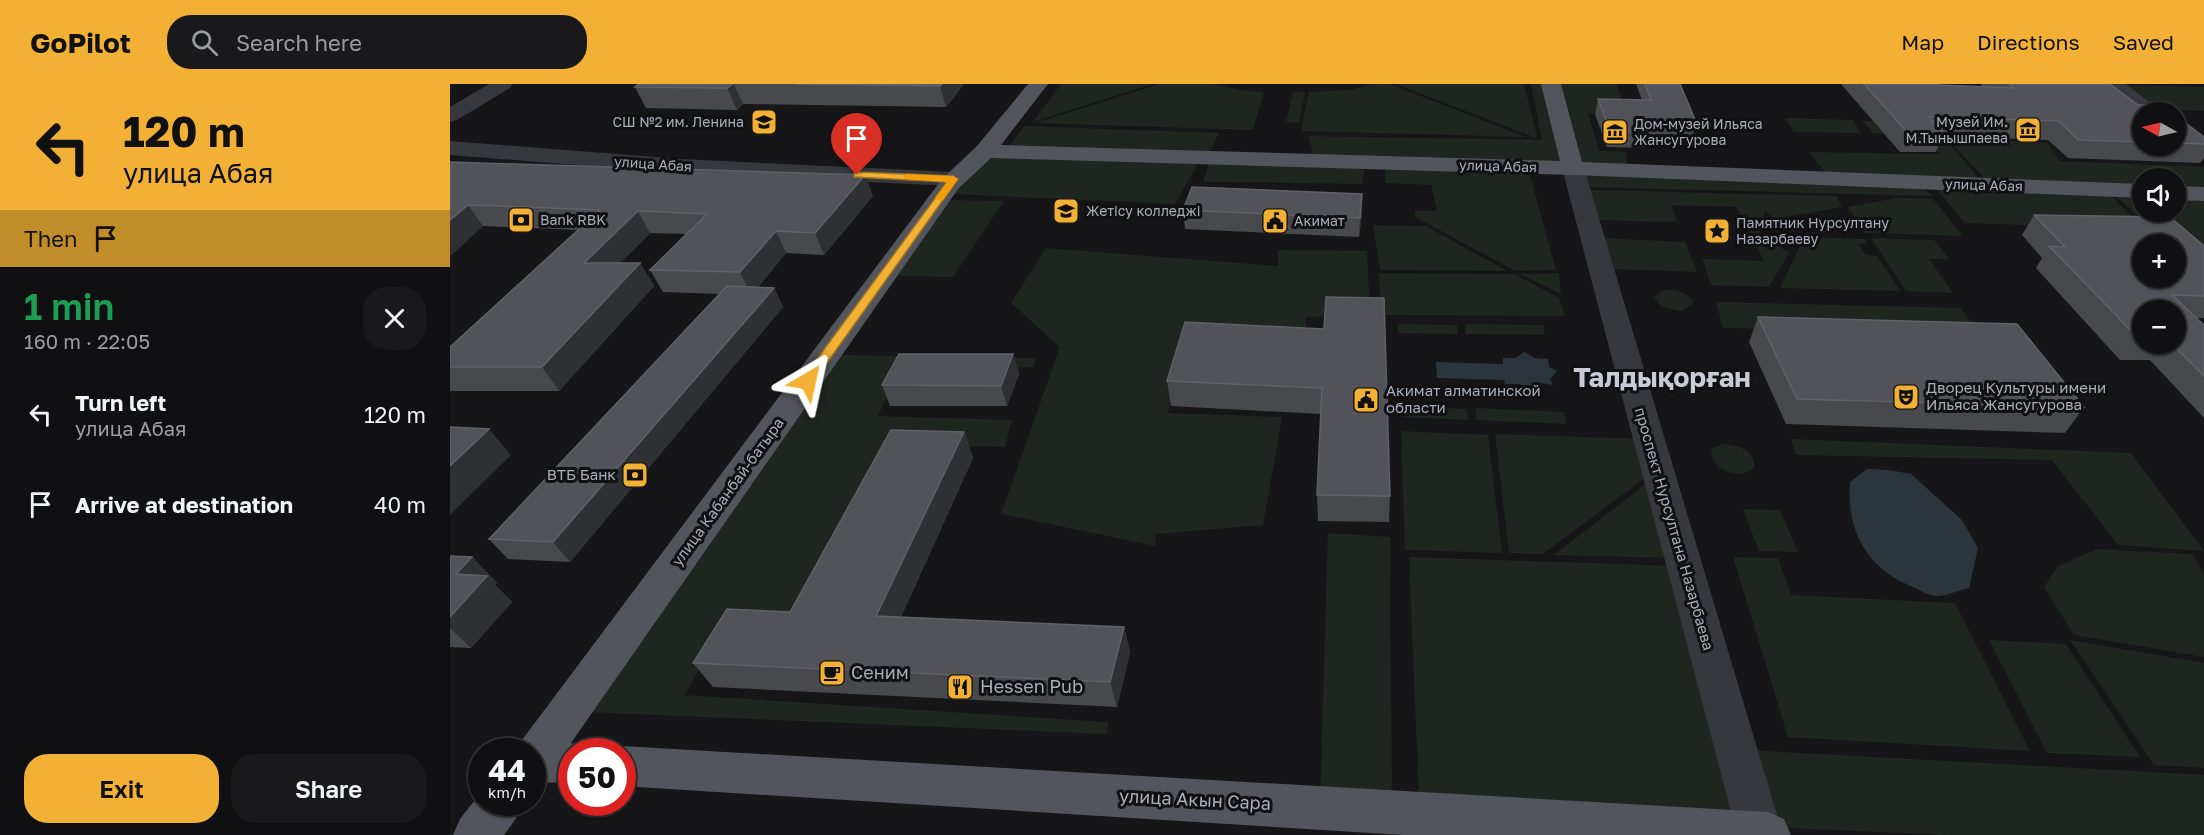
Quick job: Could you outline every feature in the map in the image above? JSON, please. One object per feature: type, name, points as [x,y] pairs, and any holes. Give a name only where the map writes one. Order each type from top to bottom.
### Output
[{"type":"main road","name":"улица Кабанбай-батыра","points":[[546,762],[953,179],[985,151],[1038,84]]},
{"type":"main road","name":"проспект Нурсултана Назарбаева","points":[[1551,84],[1573,168]]},
{"type":"main road","name":"улица Абая","points":[[985,151],[1573,168],[2132,191]]},
{"type":"main road","points":[[2186,193],[2204,194]]},
{"type":"main road","name":"улица Акын Сара","points":[[636,767],[1768,835]]},
{"type":"main road","points":[[476,835],[490,816]]},
{"type":"street","points":[[450,116],[503,84]]},
{"type":"street","points":[[2113,84],[2138,102]]},
{"type":"street","name":"улица Абая","points":[[450,148],[635,163],[953,179]]},
{"type":"street","name":"улица Абая","points":[[857,175],[932,164],[985,151]]},
{"type":"street","name":"проспект Нурсултана Назарбаева","points":[[1573,168],[1760,835]]},
{"type":"shaded area","points":[[1061,84],[1153,84],[1033,122]]},
{"type":"shaded area","points":[[1159,84],[1213,84],[1246,91],[1264,92],[1253,130],[1035,123]]},
{"type":"shaded area","points":[[1373,84],[1390,84],[1526,137],[1301,131],[1309,92],[1350,90]]},
{"type":"shaded area","points":[[1395,84],[1524,84],[1537,137],[1533,137]]},
{"type":"shaded area","points":[[1531,84],[1543,84],[1562,165],[1315,158],[1308,136],[1542,140]]},
{"type":"shaded area","points":[[1560,84],[1617,84],[1626,112],[1588,113],[1599,151],[1626,152],[1627,167],[1582,165]]},
{"type":"shaded area","points":[[2125,85],[2204,87],[2204,111],[2186,111],[2186,102],[2147,102]]},
{"type":"shaded area","points":[[1293,92],[1305,92],[1299,123],[1286,122]]},
{"type":"shaded area","points":[[1785,118],[1853,120],[1861,133],[1794,132]]},
{"type":"shaded area","points":[[1863,121],[1932,124],[1974,172],[1979,182],[1828,176],[1809,152],[1940,154],[1923,135],[1873,133]]},
{"type":"shaded area","points":[[1024,126],[1219,133],[1208,155],[1009,147]]},
{"type":"shaded area","points":[[1945,137],[2048,143],[2060,161],[2204,167],[2204,189],[2186,188],[2186,168],[2132,168],[2132,187],[1987,181]]},
{"type":"shaded area","points":[[999,155],[1199,162],[1175,204],[951,194],[984,162]]},
{"type":"shaded area","points":[[1210,160],[1365,165],[1362,184],[1203,182]]},
{"type":"shaded area","points":[[1385,167],[1529,172],[1556,270],[1515,271],[1415,217],[1415,211],[1437,211],[1431,185],[1385,183]]},
{"type":"shaded area","points":[[1581,171],[1921,186],[1932,196],[1588,187]]},
{"type":"shaded area","points":[[1934,186],[2108,192],[2132,217],[2132,222],[2137,222],[2144,229],[1965,223]]},
{"type":"shaded area","points":[[1589,190],[1836,196],[1842,207],[1775,219],[1765,211],[1760,233],[1749,233],[1737,207],[1671,205],[1677,222],[1597,220]]},
{"type":"shaded area","points":[[2111,192],[2132,193],[2132,211]]},
{"type":"shaded area","points":[[2186,195],[2204,196],[2204,274],[2186,255],[2186,234],[2159,234],[2145,222],[2186,222]]},
{"type":"shaded area","points":[[1896,198],[1933,199],[1963,236],[1865,233],[1848,207]]},
{"type":"shaded area","points":[[947,200],[1004,201],[953,277],[895,276]]},
{"type":"shaded area","points":[[1373,225],[1426,226],[1507,271],[1380,270]]},
{"type":"shaded area","points":[[1752,237],[1765,237],[1789,253],[1769,287],[1711,285],[1702,259],[1764,261]]},
{"type":"shaded area","points":[[1804,237],[1865,239],[1868,243],[1858,244],[1866,255],[1877,256],[1900,291],[1780,288]]},
{"type":"shaded area","points":[[1602,238],[1685,242],[1697,272],[1609,269]]},
{"type":"shaded area","points":[[1871,238],[1934,240],[1949,259],[1929,259],[1953,293],[1906,291]]},
{"type":"shaded area","points":[[1046,248],[1278,266],[1278,250],[1367,251],[1370,315],[1306,317],[1306,346],[1183,342],[1168,413],[1282,417],[1263,525],[1156,534],[1155,546],[1001,514],[1060,347],[1011,303]]},
{"type":"shaded area","points":[[1379,273],[1514,274],[1559,298],[1565,316],[1381,315]]},
{"type":"shaded area","points":[[1558,273],[1561,294],[1520,274]]},
{"type":"shaded area","points":[[1664,290],[1684,293],[1693,301],[1692,305],[1680,311],[1662,307],[1654,297]]},
{"type":"shaded area","points":[[1716,302],[1961,308],[1977,331],[1723,328]]},
{"type":"shaded area","points":[[1398,324],[1457,325],[1458,334],[1398,333]]},
{"type":"shaded area","points":[[1465,324],[1543,325],[1545,335],[1466,334]]},
{"type":"shaded area","points":[[1524,352],[1535,358],[1548,359],[1549,367],[1557,371],[1550,379],[1553,385],[1541,383],[1527,390],[1520,384],[1505,384],[1504,380],[1437,378],[1436,362],[1503,364],[1503,358],[1516,358]]},
{"type":"shaded area","points":[[837,355],[1035,358],[1034,367],[898,372],[878,416],[1012,420],[1005,447],[889,445],[795,619],[727,619],[685,695],[1108,722],[1107,734],[586,712]]},
{"type":"shaded area","points":[[1403,406],[1467,409],[1468,420],[1402,417]]},
{"type":"shaded area","points":[[1476,408],[1564,412],[1566,424],[1476,420]]},
{"type":"shaded area","points":[[1401,431],[1488,435],[1502,553],[1405,550]]},
{"type":"shaded area","points":[[1495,434],[1646,439],[1657,469],[1543,554],[1509,553]]},
{"type":"shaded area","points":[[1791,439],[2131,453],[2204,551],[2118,545],[2052,460],[1796,455]]},
{"type":"shaded area","points":[[1723,444],[1740,447],[1749,453],[1754,462],[1754,468],[1742,473],[1721,469],[1716,465],[1711,452],[1713,448]]},
{"type":"shaded area","points":[[1867,469],[1911,474],[1962,520],[1978,548],[1969,588],[1945,595],[1931,595],[1895,578],[1871,558],[1856,531],[1850,499],[1850,482]]},
{"type":"shaded area","points":[[1656,476],[1679,558],[1554,555]]},
{"type":"shaded area","points":[[1743,509],[1780,510],[1798,552],[1759,551]]},
{"type":"shaded area","points":[[1328,533],[1390,537],[1392,802],[1320,798]]},
{"type":"shaded area","points":[[2097,549],[2193,554],[2204,575],[2204,657],[2074,635],[2044,587],[2058,566]]},
{"type":"shaded area","points":[[1409,557],[1678,566],[1741,816],[1419,800]]},
{"type":"shaded area","points":[[1733,557],[1778,558],[1791,595],[1955,603],[2030,751],[1788,737]]},
{"type":"shaded area","points":[[1989,640],[2066,644],[2140,757],[2047,753]]},
{"type":"shaded area","points":[[2070,640],[2204,663],[2204,768],[2154,765]]},
{"type":"shaded area","points":[[1747,750],[2204,775],[2204,835],[1946,835],[1768,827]]},
{"type":"building","points":[[639,84],[733,84],[727,88],[635,87]]},
{"type":"building","points":[[796,84],[942,84],[940,86]]},
{"type":"building","points":[[1645,84],[1680,84],[1696,122],[1645,122],[1650,132],[1610,131],[1598,99],[1651,100]]},
{"type":"building","points":[[1864,84],[1939,84],[2013,88],[2009,84],[2110,84],[2134,102],[2132,102],[2132,142],[2078,140],[2059,121],[1929,117],[1945,134],[1908,133]]},
{"type":"building","points":[[2186,123],[2204,137],[2204,144],[2186,143]]},
{"type":"building","points":[[450,162],[865,175],[815,233],[776,231],[740,272],[650,270],[707,214],[638,211],[584,263],[640,263],[542,367],[450,367],[450,347],[600,210],[468,205],[450,220]]},
{"type":"building","points":[[1192,187],[1362,194],[1360,218],[1183,210]]},
{"type":"building","points":[[2034,215],[2132,216],[2132,222],[2176,222],[2204,246],[2204,296],[2172,295],[2177,300],[2132,300],[2132,332],[2049,246],[2065,247]]},
{"type":"building","points":[[727,286],[774,288],[553,542],[489,539]]},
{"type":"building","points":[[1326,297],[1384,298],[1390,496],[1317,495],[1322,388],[1167,381],[1185,322],[1324,329]]},
{"type":"building","points":[[2186,308],[2204,325],[2204,376],[2182,354],[2186,354]]},
{"type":"building","name":"Дворец Культуры имени Ильяса Жансугурова","points":[[1758,317],[2017,324],[2084,407],[1797,399]]},
{"type":"building","points":[[899,354],[1013,354],[1001,386],[882,385]]},
{"type":"building","points":[[450,427],[489,429],[450,466]]},
{"type":"building","points":[[891,430],[964,432],[876,616],[1124,627],[1110,682],[693,663],[727,609],[790,612]]},
{"type":"building","points":[[450,556],[472,557],[456,574],[487,576],[450,617]]},
{"type":"slow traffic","points":[[907,177],[953,179],[940,198]]},
{"type":"place","name":"СШ №2 им. Ленина","points":[[764,122]]},
{"type":"place","name":"Музей Им. М.Тынышпаева","points":[[2028,130]]},
{"type":"place","name":"Дом-музей Ильяса Жансугурова","points":[[1615,132]]},
{"type":"place","name":"Жетісу колледжі","points":[[1066,211]]},
{"type":"place","name":"Bank RBK","points":[[521,220]]},
{"type":"place","name":"Акимат","points":[[1275,221]]},
{"type":"place","name":"Памятник Нурсултану Назарбаеву","points":[[1717,231]]},
{"type":"place","name":"Дворец Культуры имени Ильяса Жансугурова","points":[[1906,397]]},
{"type":"place","name":"Акимат алматинской области","points":[[1366,400]]},
{"type":"place","name":"ВТБ Банк","points":[[635,475]]},
{"type":"place","name":"Сеним","points":[[832,673]]},
{"type":"place","name":"Hessen Pub","points":[[960,687]]},
{"type":"district","name":"Талдықорған","points":[[1662,378]]},
{"type":"route","points":[[808,381],[953,179],[857,175]]}]
